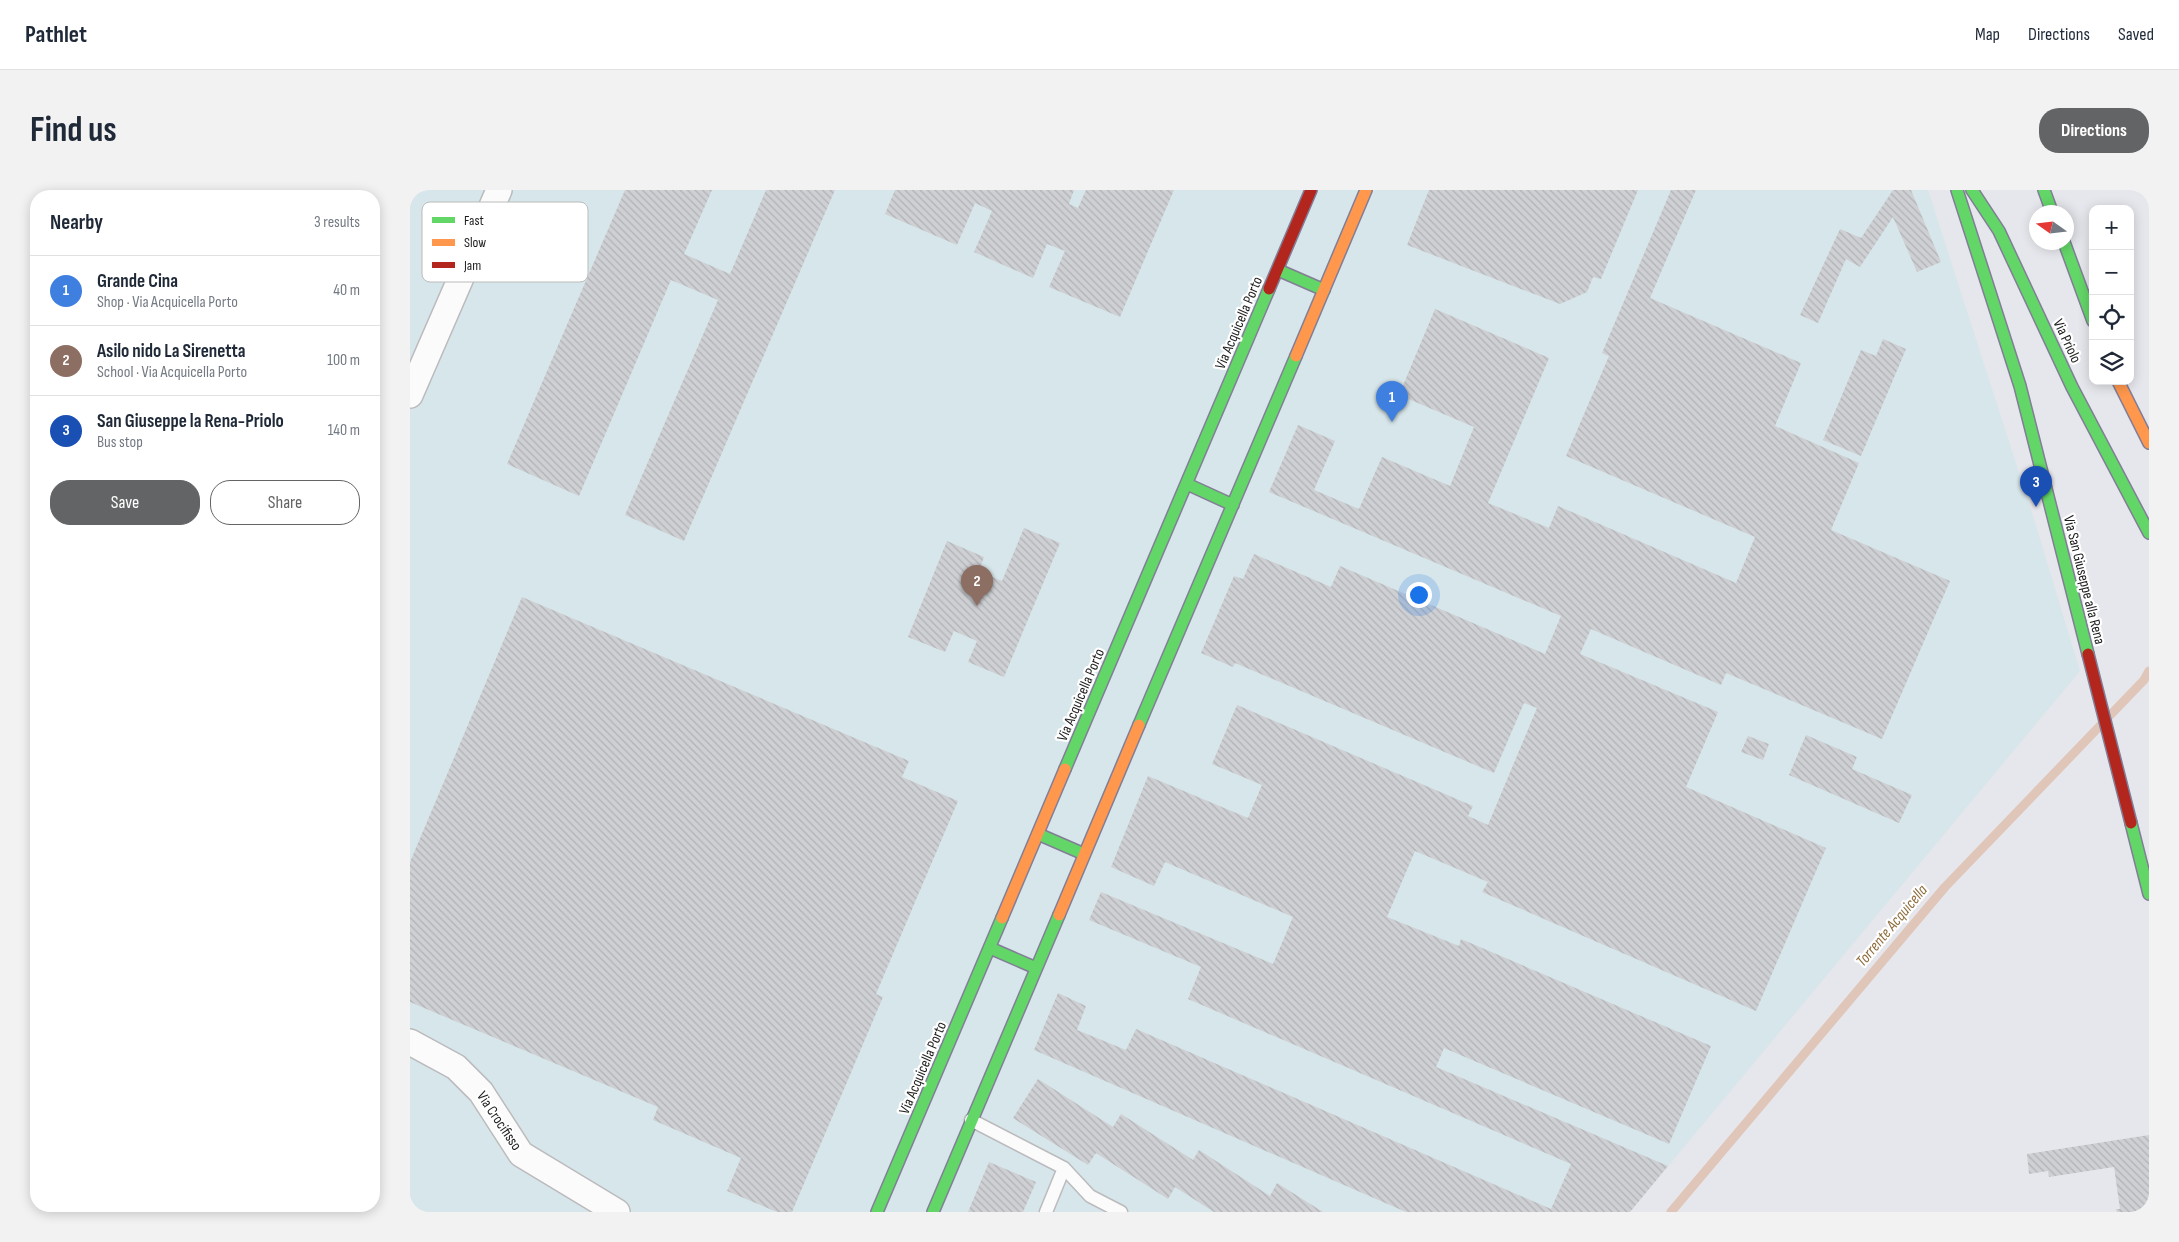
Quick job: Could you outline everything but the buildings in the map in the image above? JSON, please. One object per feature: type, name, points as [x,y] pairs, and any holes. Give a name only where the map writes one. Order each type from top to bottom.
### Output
[{"type":"main road","name":"Via Acquicella Porto","points":[[877,1212],[1311,190]]},
{"type":"main road","points":[[933,1212],[1366,190]]},
{"type":"main road","name":"Via San Giuseppe alla Rena","points":[[1957,190],[2020,386],[2149,894]]},
{"type":"main road","name":"Via Priolo","points":[[1972,190],[1999,231],[2072,387],[2149,533]]},
{"type":"main road","points":[[2044,190],[2049,205]]},
{"type":"main road","points":[[2067,250],[2089,310]]},
{"type":"main road","points":[[1278,270],[1324,290]]},
{"type":"main road","points":[[2120,385],[2149,443]]},
{"type":"main road","points":[[1187,484],[1233,504]]},
{"type":"main road","points":[[1038,834],[1084,854]]},
{"type":"main road","points":[[990,948],[1036,968]]},
{"type":"street","points":[[494,202],[499,190]]},
{"type":"street","points":[[410,395],[459,282]]},
{"type":"street","name":"Via Crocifisso","points":[[410,1042],[456,1067],[481,1092],[521,1154],[617,1212]]},
{"type":"lane","points":[[971,1120],[1064,1168],[1090,1196],[1121,1212]]},
{"type":"lane","points":[[1046,1212],[1064,1168]]},
{"type":"shaded area","points":[[410,190],[1928,190],[2035,522],[2080,671],[1630,1212],[410,1212]]},
{"type":"waterway","name":"Torrente Acquicella","points":[[1671,1212],[1945,887],[2144,680],[2149,671]]},
{"type":"traffic: fast","points":[[1957,190],[2020,386],[2088,654]]},
{"type":"traffic: fast","points":[[1972,190],[1999,231],[2072,387],[2149,533]]},
{"type":"traffic: fast","points":[[2044,190],[2049,205]]},
{"type":"traffic: fast","points":[[2067,250],[2089,310]]},
{"type":"traffic: fast","points":[[1278,270],[1324,290]]},
{"type":"traffic: fast","points":[[1065,769],[1269,289]]},
{"type":"traffic: fast","points":[[1139,725],[1296,356]]},
{"type":"traffic: fast","points":[[1187,484],[1233,505]]},
{"type":"traffic: fast","points":[[2131,823],[2149,894]]},
{"type":"traffic: fast","points":[[1038,834],[1084,854]]},
{"type":"traffic: fast","points":[[933,1212],[1059,915]]},
{"type":"traffic: fast","points":[[877,1212],[1002,918]]},
{"type":"traffic: fast","points":[[990,948],[1036,968]]},
{"type":"traffic: slow","points":[[1296,356],[1366,190]]},
{"type":"traffic: slow","points":[[2120,385],[2149,443]]},
{"type":"traffic: slow","points":[[1059,915],[1139,725]]},
{"type":"traffic: slow","points":[[1002,918],[1065,769]]},
{"type":"traffic: jam","points":[[1269,289],[1311,190]]},
{"type":"traffic: jam","points":[[2088,654],[2131,823]]},
{"type":"place","name":"Grande Cina","points":[[1392,422]]},
{"type":"place","name":"San Giuseppe la Rena-Priolo","points":[[2036,507]]},
{"type":"place","name":"Asilo nido La Sirenetta","points":[[977,606]]}]
